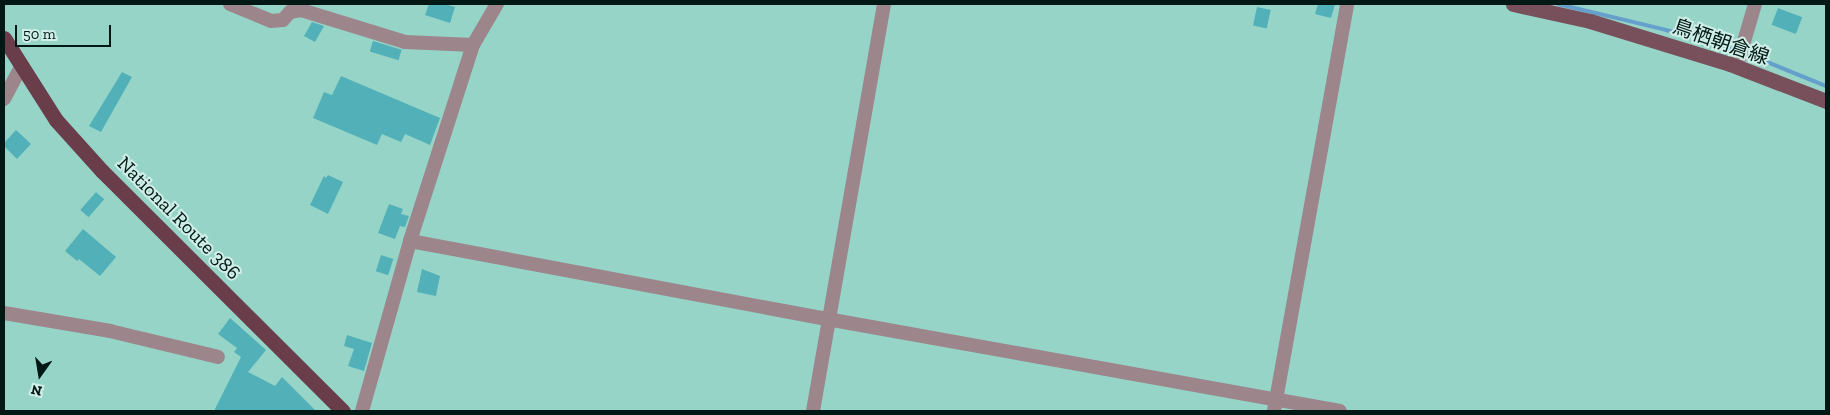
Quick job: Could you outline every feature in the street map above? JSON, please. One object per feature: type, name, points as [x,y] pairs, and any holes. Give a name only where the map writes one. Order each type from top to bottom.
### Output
[{"type":"highway","name":"National Route 386","points":[[4,38],[56,120],[102,171],[343,411]]},
{"type":"main road","name":"鳥栖朝倉線","points":[[1513,4],[1590,21],[1734,63],[1826,101]]},
{"type":"street","points":[[230,4],[271,21],[283,20],[290,12],[301,10],[405,42],[473,45]]},
{"type":"street","points":[[362,411],[410,241],[473,45],[497,4]]},
{"type":"street","points":[[812,411],[884,4]]},
{"type":"street","points":[[1275,406],[1347,4]]},
{"type":"street","points":[[1734,63],[1746,34],[1755,4]]},
{"type":"street","points":[[4,99],[21,67]]},
{"type":"street","points":[[410,241],[827,319],[1275,406],[1340,411]]},
{"type":"street","points":[[4,313],[110,331],[218,357]]},
{"type":"building","points":[[429,4],[445,4],[455,7],[450,23],[425,15]]},
{"type":"building","points":[[1318,4],[1335,4],[1331,18],[1315,14]]},
{"type":"building","points":[[1257,7],[1271,10],[1267,28],[1253,26]]},
{"type":"building","points":[[1778,8],[1802,17],[1796,34],[1772,25]]},
{"type":"building","points":[[312,22],[324,26],[315,42],[304,36]]},
{"type":"building","points":[[373,41],[402,50],[398,60],[370,52]]},
{"type":"building","points":[[122,72],[132,77],[101,132],[89,126]]},
{"type":"building","points":[[341,76],[440,118],[430,145],[405,134],[401,142],[382,134],[377,145],[313,118],[324,92],[332,95]]},
{"type":"building","points":[[16,130],[31,144],[17,159],[4,146],[4,143]]},
{"type":"building","points":[[328,175],[343,182],[328,214],[310,205],[324,176],[326,178]]},
{"type":"building","points":[[96,192],[104,199],[89,217],[80,210]]},
{"type":"building","points":[[389,204],[403,209],[401,214],[409,216],[405,227],[400,226],[395,239],[378,233]]},
{"type":"building","points":[[83,229],[116,257],[100,276],[79,259],[77,261],[65,251]]},
{"type":"building","points":[[381,255],[393,259],[388,275],[376,271]]},
{"type":"building","points":[[422,269],[440,276],[436,296],[417,292]]},
{"type":"building","points":[[230,318],[266,350],[248,372],[275,386],[282,377],[316,411],[214,411],[241,357],[234,352],[237,348],[218,334]]},
{"type":"building","points":[[347,335],[372,343],[364,371],[348,366],[354,349],[344,346]]},
{"type":"waterway","points":[[1558,4],[1666,30],[1745,53],[1826,86]]}]
